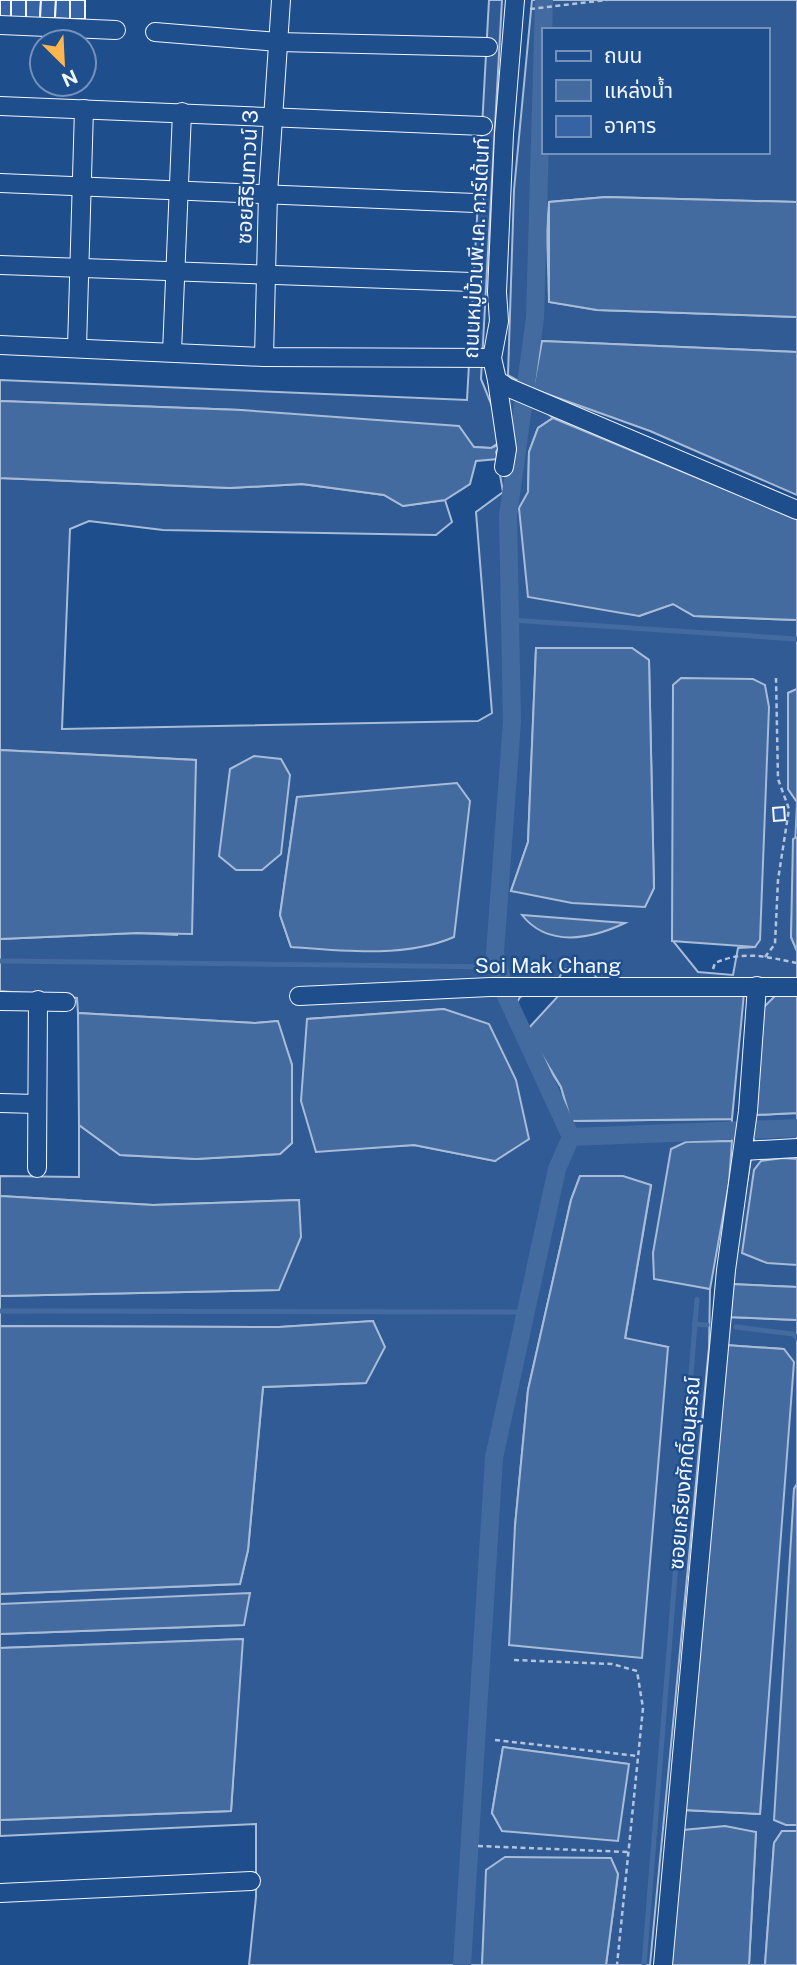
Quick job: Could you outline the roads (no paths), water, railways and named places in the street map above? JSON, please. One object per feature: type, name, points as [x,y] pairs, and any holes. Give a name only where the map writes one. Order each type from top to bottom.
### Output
[{"type":"street","name":"ซอยสิรินทาวน์ 3","points":[[264,357],[268,193],[281,0]]},
{"type":"street","name":"ถนนหมู่บ้านพี.เค. การ์เด้นท์","points":[[504,467],[507,449],[502,384],[492,358],[499,321],[497,292],[504,134],[522,5]]},
{"type":"street","points":[[0,25],[116,30]]},
{"type":"street","points":[[155,32],[278,42],[488,47]]},
{"type":"street","points":[[0,106],[483,126]]},
{"type":"street","points":[[77,347],[84,109]]},
{"type":"street","points":[[172,352],[182,112]]},
{"type":"street","points":[[0,183],[475,203]]},
{"type":"street","points":[[0,265],[177,269],[472,282]]},
{"type":"street","points":[[0,345],[264,357],[492,358]]},
{"type":"street","points":[[502,384],[797,510]]},
{"type":"street","name":"ซอยเกรียงศักดิ์อนุสรณ์","points":[[663,1965],[726,1270],[748,1111],[757,986]]},
{"type":"street","name":"Soi Mak Chang","points":[[299,996],[489,987],[797,987]]},
{"type":"street","points":[[0,1000],[65,1002]]},
{"type":"street","points":[[37,1168],[38,1000]]},
{"type":"street","points":[[0,1103],[36,1104]]},
{"type":"street","points":[[743,1146],[797,1148]]},
{"type":"street","points":[[0,1893],[251,1881]]},
{"type":"water","points":[[606,197],[797,202],[797,317],[597,310],[549,302],[549,202]]},
{"type":"water","points":[[542,341],[797,352],[797,495],[650,431],[533,389]]},
{"type":"water","points":[[0,401],[241,410],[459,426],[474,447],[491,448],[502,443],[496,452],[498,459],[476,461],[470,484],[445,500],[403,506],[384,495],[302,484],[230,488],[0,478]]},
{"type":"water","points":[[553,418],[797,519],[797,620],[694,616],[673,604],[639,616],[528,597],[519,508],[528,492],[529,452],[538,428]]},
{"type":"water","points":[[536,648],[632,648],[649,660],[654,888],[645,907],[572,903],[511,891],[528,842]]},
{"type":"water","points":[[681,678],[753,679],[765,685],[769,707],[760,940],[755,947],[672,941],[673,685]]},
{"type":"water","points":[[797,689],[797,802],[788,789],[788,693]]},
{"type":"water","points":[[0,750],[196,760],[192,934],[137,933],[0,939]]},
{"type":"water","points":[[254,756],[281,759],[290,775],[281,854],[262,870],[236,870],[219,856],[230,769]]},
{"type":"water","points":[[457,783],[470,801],[454,937],[435,944],[395,950],[352,951],[291,947],[280,915],[297,797]]},
{"type":"water","points":[[797,837],[797,951],[791,937],[793,839]]},
{"type":"water","points":[[522,915],[625,923],[584,936],[557,936],[532,925]]},
{"type":"water","points":[[744,993],[732,1119],[571,1121],[561,1087],[527,1030],[560,994]]},
{"type":"water","points":[[775,996],[797,996],[797,1113],[755,1115],[762,1009]]},
{"type":"water","points":[[444,1009],[489,1024],[516,1080],[529,1139],[495,1161],[414,1145],[316,1152],[301,1101],[307,1019]]},
{"type":"water","points":[[78,1013],[255,1023],[278,1021],[292,1065],[292,1143],[280,1154],[196,1159],[120,1155],[79,1125]]},
{"type":"water","points":[[732,1141],[729,1183],[710,1289],[654,1279],[653,1253],[671,1149],[686,1142]]},
{"type":"water","points":[[797,1159],[797,1265],[767,1263],[742,1253],[754,1170],[761,1161]]},
{"type":"water","points":[[580,1176],[623,1176],[651,1185],[625,1338],[668,1347],[642,1658],[509,1645],[515,1526],[528,1390],[571,1200]]},
{"type":"water","points":[[0,1196],[153,1205],[299,1200],[301,1237],[279,1290],[0,1296]]},
{"type":"water","points":[[730,1284],[797,1287],[797,1320],[727,1317]]},
{"type":"water","points":[[373,1321],[385,1347],[366,1383],[263,1387],[248,1550],[240,1584],[0,1594],[0,1326],[279,1327]]},
{"type":"water","points":[[725,1345],[784,1349],[794,1362],[760,1814],[684,1810]]},
{"type":"water","points":[[797,1484],[797,1825],[786,1825],[774,1820],[794,1489]]},
{"type":"water","points":[[250,1593],[244,1625],[0,1634],[0,1604]]},
{"type":"water","points":[[243,1639],[231,1811],[0,1820],[0,1648]]},
{"type":"water","points":[[503,1747],[629,1764],[618,1841],[502,1831],[492,1813]]},
{"type":"water","points":[[725,1826],[756,1832],[749,1965],[671,1965],[683,1830]]},
{"type":"water","points":[[782,1831],[797,1831],[797,1965],[765,1965],[774,1843]]},
{"type":"water","points":[[505,1857],[611,1858],[618,1874],[606,1965],[482,1965],[486,1870]]},
{"type":"waterway","points":[[543,28],[544,0]]},
{"type":"waterway","points":[[542,71],[535,318],[508,516],[512,721],[495,953],[506,996],[571,1137]]},
{"type":"waterway","points":[[510,620],[797,639]]},
{"type":"waterway","points":[[0,961],[499,967]]},
{"type":"waterway","points":[[462,1965],[494,1458],[557,1169],[571,1137],[797,1128]]},
{"type":"waterway","points":[[644,1965],[697,1299]]},
{"type":"waterway","points":[[0,1311],[526,1312]]},
{"type":"waterway","points":[[694,1324],[707,1325]]},
{"type":"waterway","points":[[736,1327],[793,1334],[797,1338]]}]
